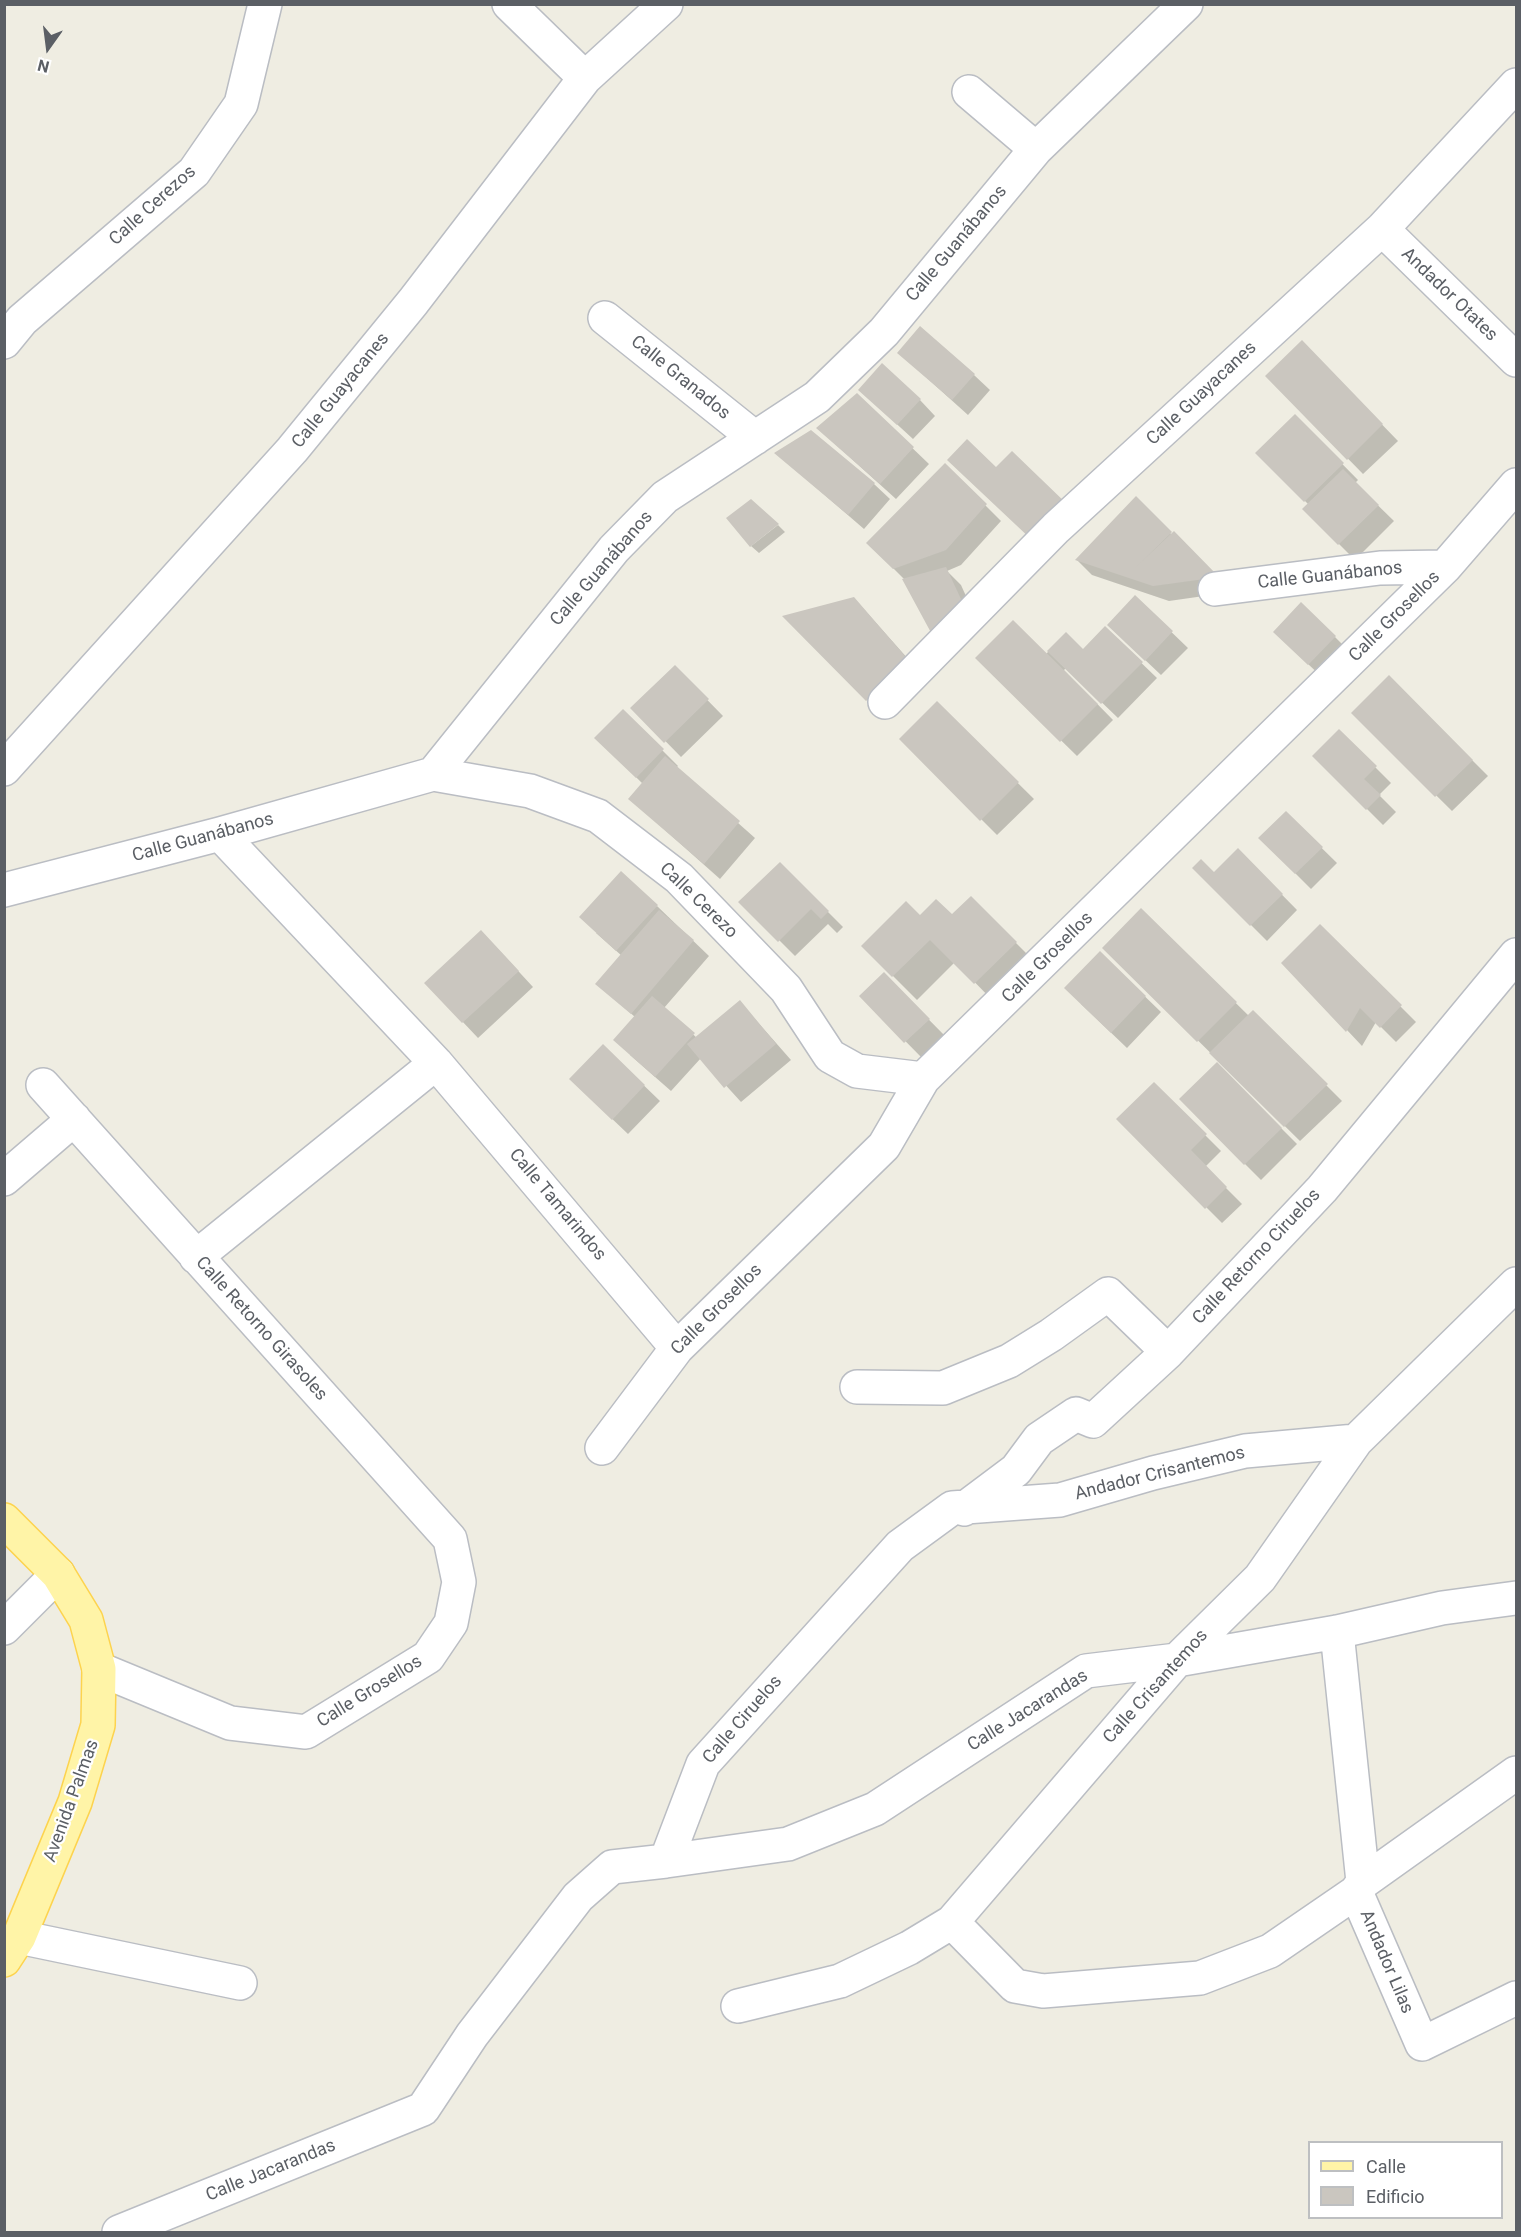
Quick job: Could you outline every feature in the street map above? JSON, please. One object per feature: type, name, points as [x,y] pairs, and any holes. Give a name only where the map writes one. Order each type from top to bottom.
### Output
[{"type":"main road","name":"Avenida Palmas","points":[[4,1520],[58,1574],[86,1620],[99,1669],[99,1725],[75,1802],[12,1948]]},
{"type":"street","name":"Calle Cerezos","points":[[4,342],[22,320],[194,172],[241,104],[265,4]]},
{"type":"street","points":[[508,4],[585,78]]},
{"type":"street","name":"Calle Guayacanes","points":[[4,769],[292,450],[413,302],[585,78],[666,4]]},
{"type":"street","name":"Calle Guanábanos","points":[[4,890],[220,834],[433,774],[614,549],[665,497],[817,397],[885,332],[1036,149],[1186,4]]},
{"type":"street","name":"Calle Guayacanes","points":[[885,702],[1056,528],[1382,229],[1516,86]]},
{"type":"street","points":[[969,92],[1036,149]]},
{"type":"street","name":"Andador Otates","points":[[1382,229],[1516,360]]},
{"type":"street","name":"Calle Granados","points":[[604,318],[755,438]]},
{"type":"street","name":"Calle Grosellos","points":[[602,1448],[677,1348],[884,1146],[923,1079],[1445,567],[1516,484]]},
{"type":"street","name":"Calle Guanábanos","points":[[1215,589],[1380,568],[1445,567]]},
{"type":"street","name":"Calle Cerezo","points":[[433,774],[530,792],[598,816],[679,878],[712,912],[786,989],[830,1056],[857,1071],[923,1079]]},
{"type":"street","name":"Calle Tamarindos","points":[[220,834],[436,1063],[677,1348]]},
{"type":"street","name":"Calle Retorno Ciruelos","points":[[964,1509],[1016,1470],[1039,1439],[1076,1414],[1093,1421],[1168,1352],[1322,1189],[1516,955]]},
{"type":"street","points":[[196,1257],[436,1063]]},
{"type":"street","name":"Calle Retorno Girasoles","points":[[44,1085],[450,1539],[459,1582]]},
{"type":"street","points":[[4,1179],[74,1119]]},
{"type":"street","name":"Calle Crisantemos","points":[[738,2006],[840,1981],[909,1948],[952,1922],[1177,1660],[1260,1578],[1356,1441],[1516,1284]]},
{"type":"street","points":[[857,1387],[943,1388],[1009,1361],[1051,1335],[1108,1294],[1168,1352]]},
{"type":"street","name":"Andador Crisantemos","points":[[964,1509],[1060,1500],[1154,1473],[1245,1451],[1356,1441]]},
{"type":"street","name":"Calle Ciruelos","points":[[666,1861],[703,1764],[900,1546],[952,1508],[964,1509]]},
{"type":"street","points":[[4,1628],[58,1574]]},
{"type":"street","name":"Calle Grosellos","points":[[99,1669],[230,1723],[306,1732],[428,1657],[451,1623],[459,1582]]},
{"type":"street","name":"Calle Jacarandas","points":[[119,2232],[423,2109],[472,2035],[578,1897],[612,1867],[788,1844],[875,1809],[1086,1671],[1177,1660],[1337,1632],[1442,1608],[1516,1598]]},
{"type":"street","name":"Andador Lilas","points":[[1337,1632],[1359,1887],[1422,2044],[1516,1998]]},
{"type":"street","points":[[952,1922],[1015,1986],[1043,1991],[1200,1977],[1270,1951],[1516,1773]]},
{"type":"street","points":[[12,1948],[240,1983]]},
{"type":"building","points":[[920,326],[975,374],[952,400],[897,353]]},
{"type":"building","points":[[1302,340],[1383,424],[1347,460],[1265,376]]},
{"type":"building","points":[[882,363],[921,399],[897,425],[858,390]]},
{"type":"building","points":[[857,393],[914,447],[880,484],[816,428]]},
{"type":"building","points":[[1295,414],[1344,463],[1304,502],[1255,453]]},
{"type":"building","points":[[811,430],[875,483],[848,515],[774,453]]},
{"type":"building","points":[[967,439],[996,467],[1012,451],[1068,505],[1033,541],[947,460]]},
{"type":"building","points":[[945,463],[987,504],[946,550],[893,569],[866,543]]},
{"type":"building","points":[[1343,469],[1379,505],[1338,545],[1302,509]]},
{"type":"building","points":[[1136,496],[1172,532],[1134,569],[1174,531],[1219,577],[1153,586],[1075,560]]},
{"type":"building","points":[[751,499],[779,524],[750,547],[726,518]]},
{"type":"building","points":[[946,567],[966,610],[935,640],[902,579]]},
{"type":"building","points":[[1135,595],[1173,631],[1145,661],[1107,625]]},
{"type":"building","points":[[854,597],[910,662],[866,701],[782,616]]},
{"type":"building","points":[[1301,602],[1336,636],[1308,665],[1273,632]]},
{"type":"building","points":[[1013,620],[1098,704],[1060,742],[975,658]]},
{"type":"building","points":[[1105,626],[1143,662],[1101,704],[1047,651],[1066,632],[1083,649]]},
{"type":"building","points":[[675,665],[709,699],[664,743],[630,708]]},
{"type":"building","points":[[1389,675],[1473,760],[1435,797],[1351,713]]},
{"type":"building","points":[[937,701],[1019,782],[980,821],[899,739]]},
{"type":"building","points":[[623,709],[664,749],[636,778],[594,738]]},
{"type":"building","points":[[1339,729],[1377,766],[1364,779],[1381,795],[1366,810],[1312,756]]},
{"type":"building","points":[[665,756],[740,821],[704,864],[628,799]]},
{"type":"building","points":[[1286,811],[1323,847],[1295,874],[1258,838]]},
{"type":"building","points":[[1238,848],[1283,894],[1250,926],[1192,868],[1201,859],[1214,872]]},
{"type":"building","points":[[780,862],[829,911],[821,919],[811,909],[778,942],[738,902]]},
{"type":"building","points":[[621,871],[658,905],[616,951],[579,917]]},
{"type":"building","points":[[971,896],[1017,942],[974,984],[930,940],[892,977],[861,946],[906,901],[920,915],[936,899],[952,914]]},
{"type":"building","points":[[1141,908],[1237,1002],[1197,1042],[1102,948]]},
{"type":"building","points":[[659,910],[694,940],[631,1014],[595,984]]},
{"type":"building","points":[[1320,924],[1402,1005],[1380,1028],[1360,1008],[1346,1032],[1281,963]]},
{"type":"building","points":[[481,930],[519,971],[462,1023],[424,983]]},
{"type":"building","points":[[1100,951],[1146,996],[1111,1033],[1064,988]]},
{"type":"building","points":[[884,972],[930,1019],[904,1043],[859,996]]},
{"type":"building","points":[[652,996],[695,1033],[655,1077],[613,1040]]},
{"type":"building","points":[[740,1000],[776,1044],[724,1088],[687,1044]]},
{"type":"building","points":[[1253,1010],[1328,1084],[1284,1127],[1209,1053]]},
{"type":"building","points":[[603,1044],[645,1085],[612,1120],[569,1079]]},
{"type":"building","points":[[1217,1062],[1282,1128],[1244,1165],[1179,1099]]},
{"type":"building","points":[[1154,1082],[1207,1134],[1191,1150],[1227,1187],[1205,1209],[1116,1119]]}]
